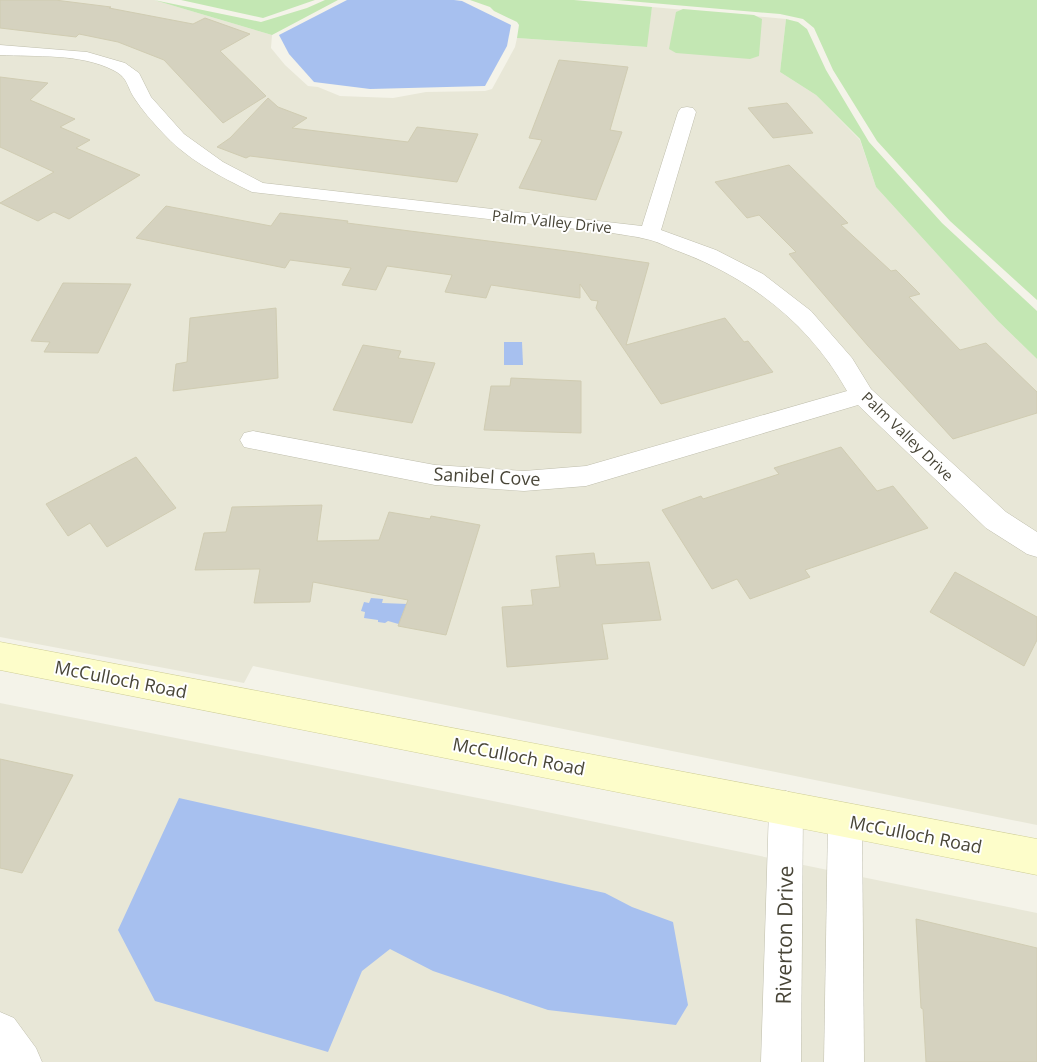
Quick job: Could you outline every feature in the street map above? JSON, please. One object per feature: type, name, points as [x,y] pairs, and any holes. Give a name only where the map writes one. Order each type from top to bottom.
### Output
[{"type":"street","name":"Palm Valley Drive","points":[[0,50],[91,57],[113,64],[133,76],[140,94],[158,118],[194,153],[224,172],[259,188],[650,233],[709,255],[755,279],[803,316],[844,364],[862,395],[996,520],[1037,546]]},
{"type":"street","points":[[650,233],[686,112]]},
{"type":"street","name":"Sanibel Cove","points":[[254,440],[436,475],[533,481],[586,476],[862,395]]},
{"type":"street","name":"McCulloch Road","points":[[0,656],[1037,858]]},
{"type":"street","name":"Riverton Drive","points":[[781,1062],[786,808]]},
{"type":"street","points":[[844,1062],[845,820]]},
{"type":"street","points":[[0,1032],[22,1062]]},
{"type":"shaded area","points":[[0,0],[154,0],[272,35],[271,48],[285,65],[308,86],[318,87],[340,96],[393,98],[426,92],[485,91],[492,89],[515,47],[517,38],[646,47],[652,7],[786,19],[780,72],[816,95],[860,140],[876,187],[998,321],[1037,359],[1037,825],[253,666],[244,683],[0,637]]},
{"type":"shaded area","points":[[0,703],[488,800],[1037,913],[1037,1062],[0,1062]]},
{"type":"green space","points":[[154,0],[261,22],[307,8],[325,0],[338,0],[272,35]]},
{"type":"green space","points":[[181,0],[315,0],[263,18]]},
{"type":"green space","points":[[470,0],[574,0],[652,7],[647,47],[517,38],[519,25],[517,22],[494,11],[490,7]]},
{"type":"green space","points":[[617,0],[1037,0],[1037,300],[950,221],[877,141],[833,70],[814,28],[803,19],[780,14]]},
{"type":"green space","points":[[683,9],[754,15],[762,19],[759,56],[750,59],[676,53],[669,49],[676,12]]},
{"type":"green space","points":[[786,19],[798,22],[807,29],[826,70],[869,142],[942,223],[1037,311],[1037,359],[998,321],[876,187],[860,139],[816,95],[780,72]]},
{"type":"water","points":[[347,0],[462,1],[511,25],[507,46],[485,86],[370,89],[314,82],[289,54],[279,35]]},
{"type":"water","points":[[504,342],[522,342],[523,365],[504,365]]},
{"type":"water","points":[[371,598],[383,599],[382,603],[408,604],[402,625],[364,618],[365,612],[361,611],[364,602],[369,603]]},
{"type":"water","points":[[179,798],[605,893],[632,907],[673,922],[688,1005],[676,1025],[548,1010],[433,971],[390,949],[362,971],[328,1052],[155,1001],[118,930]]},
{"type":"building","points":[[0,0],[55,0],[111,7],[109,8],[193,24],[205,18],[250,34],[220,51],[266,96],[223,123],[164,60],[118,42],[79,34],[76,37],[0,28]]},
{"type":"building","points":[[559,60],[628,67],[610,130],[622,132],[596,200],[519,188],[542,140],[529,138]]},
{"type":"building","points":[[0,77],[48,83],[30,100],[75,119],[60,127],[90,140],[76,148],[140,175],[69,219],[54,212],[38,221],[0,203],[54,172],[0,147]]},
{"type":"building","points":[[268,98],[278,107],[307,118],[292,128],[408,142],[417,127],[478,134],[457,182],[250,156],[246,158],[217,147],[230,138]]},
{"type":"building","points":[[787,103],[813,133],[773,138],[748,108]]},
{"type":"building","points":[[789,165],[848,223],[841,225],[891,271],[896,270],[920,294],[909,297],[960,350],[986,343],[1037,392],[1037,413],[953,439],[868,346],[789,254],[796,252],[759,215],[747,218],[715,182]]},
{"type":"building","points":[[166,206],[271,226],[280,213],[649,263],[626,345],[725,318],[744,342],[748,341],[773,372],[661,404],[596,308],[598,301],[591,300],[580,284],[580,298],[491,285],[486,298],[445,292],[452,275],[387,266],[376,290],[342,285],[351,268],[290,260],[285,268],[136,238]]},
{"type":"building","points":[[63,283],[131,284],[98,353],[44,352],[50,342],[31,341]]},
{"type":"building","points":[[276,308],[278,378],[173,391],[176,364],[187,362],[190,318]]},
{"type":"building","points":[[363,345],[401,351],[398,358],[435,363],[412,423],[333,410]]},
{"type":"building","points":[[511,378],[581,381],[581,433],[484,430],[491,386],[510,386]]},
{"type":"building","points":[[841,447],[877,491],[893,486],[928,528],[805,570],[810,577],[750,599],[737,579],[712,589],[662,510],[701,496],[703,499],[779,474],[774,468]]},
{"type":"building","points":[[136,457],[176,508],[107,547],[90,523],[68,536],[46,504]]},
{"type":"building","points":[[322,505],[317,541],[379,540],[389,512],[430,519],[431,516],[480,525],[446,635],[398,626],[408,600],[313,582],[310,602],[254,603],[260,569],[195,570],[204,533],[226,532],[232,507]]},
{"type":"building","points":[[594,553],[596,565],[649,562],[661,620],[602,624],[608,659],[507,667],[502,607],[533,605],[531,590],[560,587],[556,556]]},
{"type":"building","points":[[955,572],[1037,617],[1037,640],[1024,666],[930,612]]},
{"type":"building","points":[[0,759],[73,775],[22,873],[0,868]]},
{"type":"building","points":[[916,919],[1037,948],[1037,1062],[926,1062]]}]
